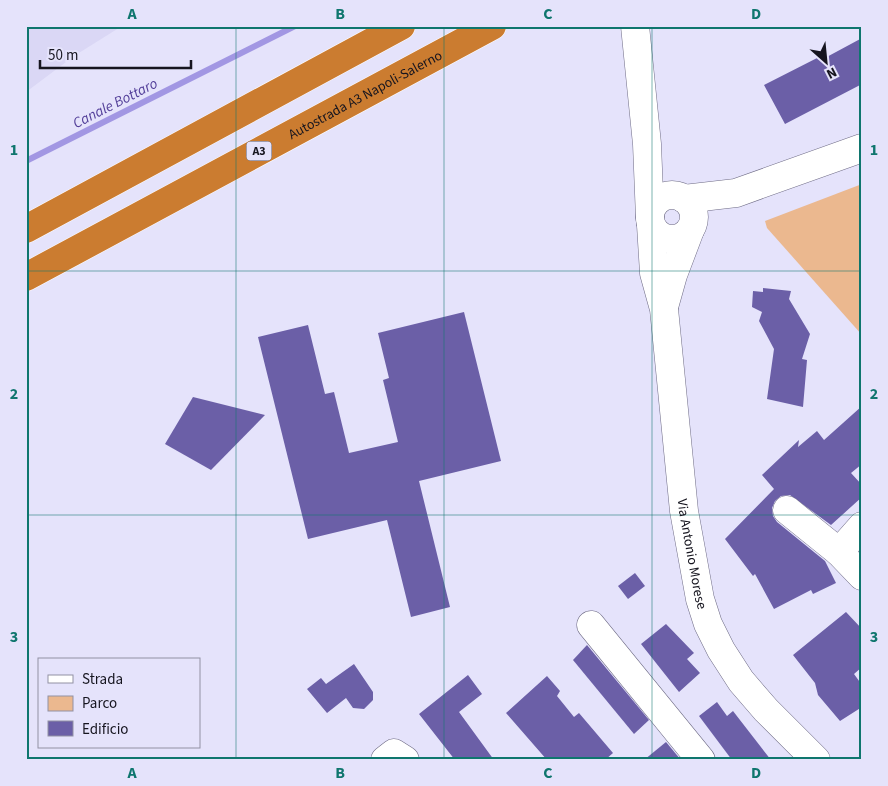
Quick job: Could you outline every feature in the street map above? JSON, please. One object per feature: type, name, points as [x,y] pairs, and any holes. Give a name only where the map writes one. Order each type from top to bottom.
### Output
[{"type":"highway","points":[[26,229],[401,26]]},
{"type":"highway","name":"Autostrada A3 Napoli-Salerno","points":[[26,277],[492,26]]},
{"type":"street","name":"Via Antonio Morese","points":[[634,26],[647,144],[654,273],[664,309],[684,511],[694,570],[708,624],[721,650],[741,681],[766,710],[816,760]]},
{"type":"street","name":"Via Antonio Morese","points":[[647,144],[682,197],[694,211],[692,227],[673,275],[664,309]]},
{"type":"street","points":[[736,193],[692,227],[686,235],[673,240],[660,236],[650,222],[650,210],[659,199],[673,194],[682,197],[736,193],[862,148]]},
{"type":"street","points":[[787,510],[839,552],[862,576]]},
{"type":"street","points":[[839,552],[862,526]]},
{"type":"street","points":[[590,625],[701,760]]},
{"type":"street","points":[[385,760],[394,753],[405,760]]},
{"type":"shaded area","points":[[26,26],[122,26],[74,56],[26,92]]},
{"type":"green space","points":[[862,184],[862,335],[767,228],[765,221]]},
{"type":"building","points":[[862,38],[862,84],[785,124],[764,85],[821,56],[823,59]]},
{"type":"building","points":[[763,288],[791,291],[789,299],[810,334],[802,359],[807,360],[803,407],[767,399],[774,349],[759,321],[762,312],[752,307],[753,291],[763,292]]},
{"type":"building","points":[[464,312],[501,461],[419,481],[450,607],[411,617],[387,520],[308,539],[258,337],[308,325],[325,394],[334,392],[349,453],[398,442],[383,380],[389,378],[378,333]]},
{"type":"building","points":[[193,397],[265,415],[211,470],[165,444]]},
{"type":"building","points":[[862,406],[862,464],[851,473],[862,485],[862,497],[831,525],[790,495],[781,496],[775,501],[772,508],[773,516],[777,522],[825,561],[836,583],[813,594],[811,590],[774,609],[755,574],[753,576],[725,539],[774,489],[762,475],[799,440],[798,447],[817,431],[824,440]]},
{"type":"building","points":[[635,573],[645,586],[628,599],[618,586]]},
{"type":"building","points":[[846,612],[862,629],[862,667],[854,674],[862,685],[862,707],[840,721],[818,695],[815,683],[793,655]]},
{"type":"building","points":[[666,624],[694,653],[687,659],[700,673],[679,692],[641,644]]},
{"type":"building","points":[[587,645],[649,720],[634,734],[573,660]]},
{"type":"building","points":[[354,664],[373,692],[373,700],[364,709],[353,708],[346,698],[327,713],[307,689],[321,678],[326,684]]},
{"type":"building","points":[[468,675],[482,694],[459,712],[494,760],[455,760],[419,714]]},
{"type":"building","points":[[547,676],[560,691],[557,696],[574,717],[579,713],[613,753],[605,760],[547,760],[506,713]]},
{"type":"building","points":[[717,702],[727,716],[733,711],[771,760],[732,760],[699,716]]},
{"type":"building","points":[[666,742],[681,760],[644,760]]},
{"type":"waterway","name":"Canale Bottaro","points":[[26,161],[295,26]]}]
